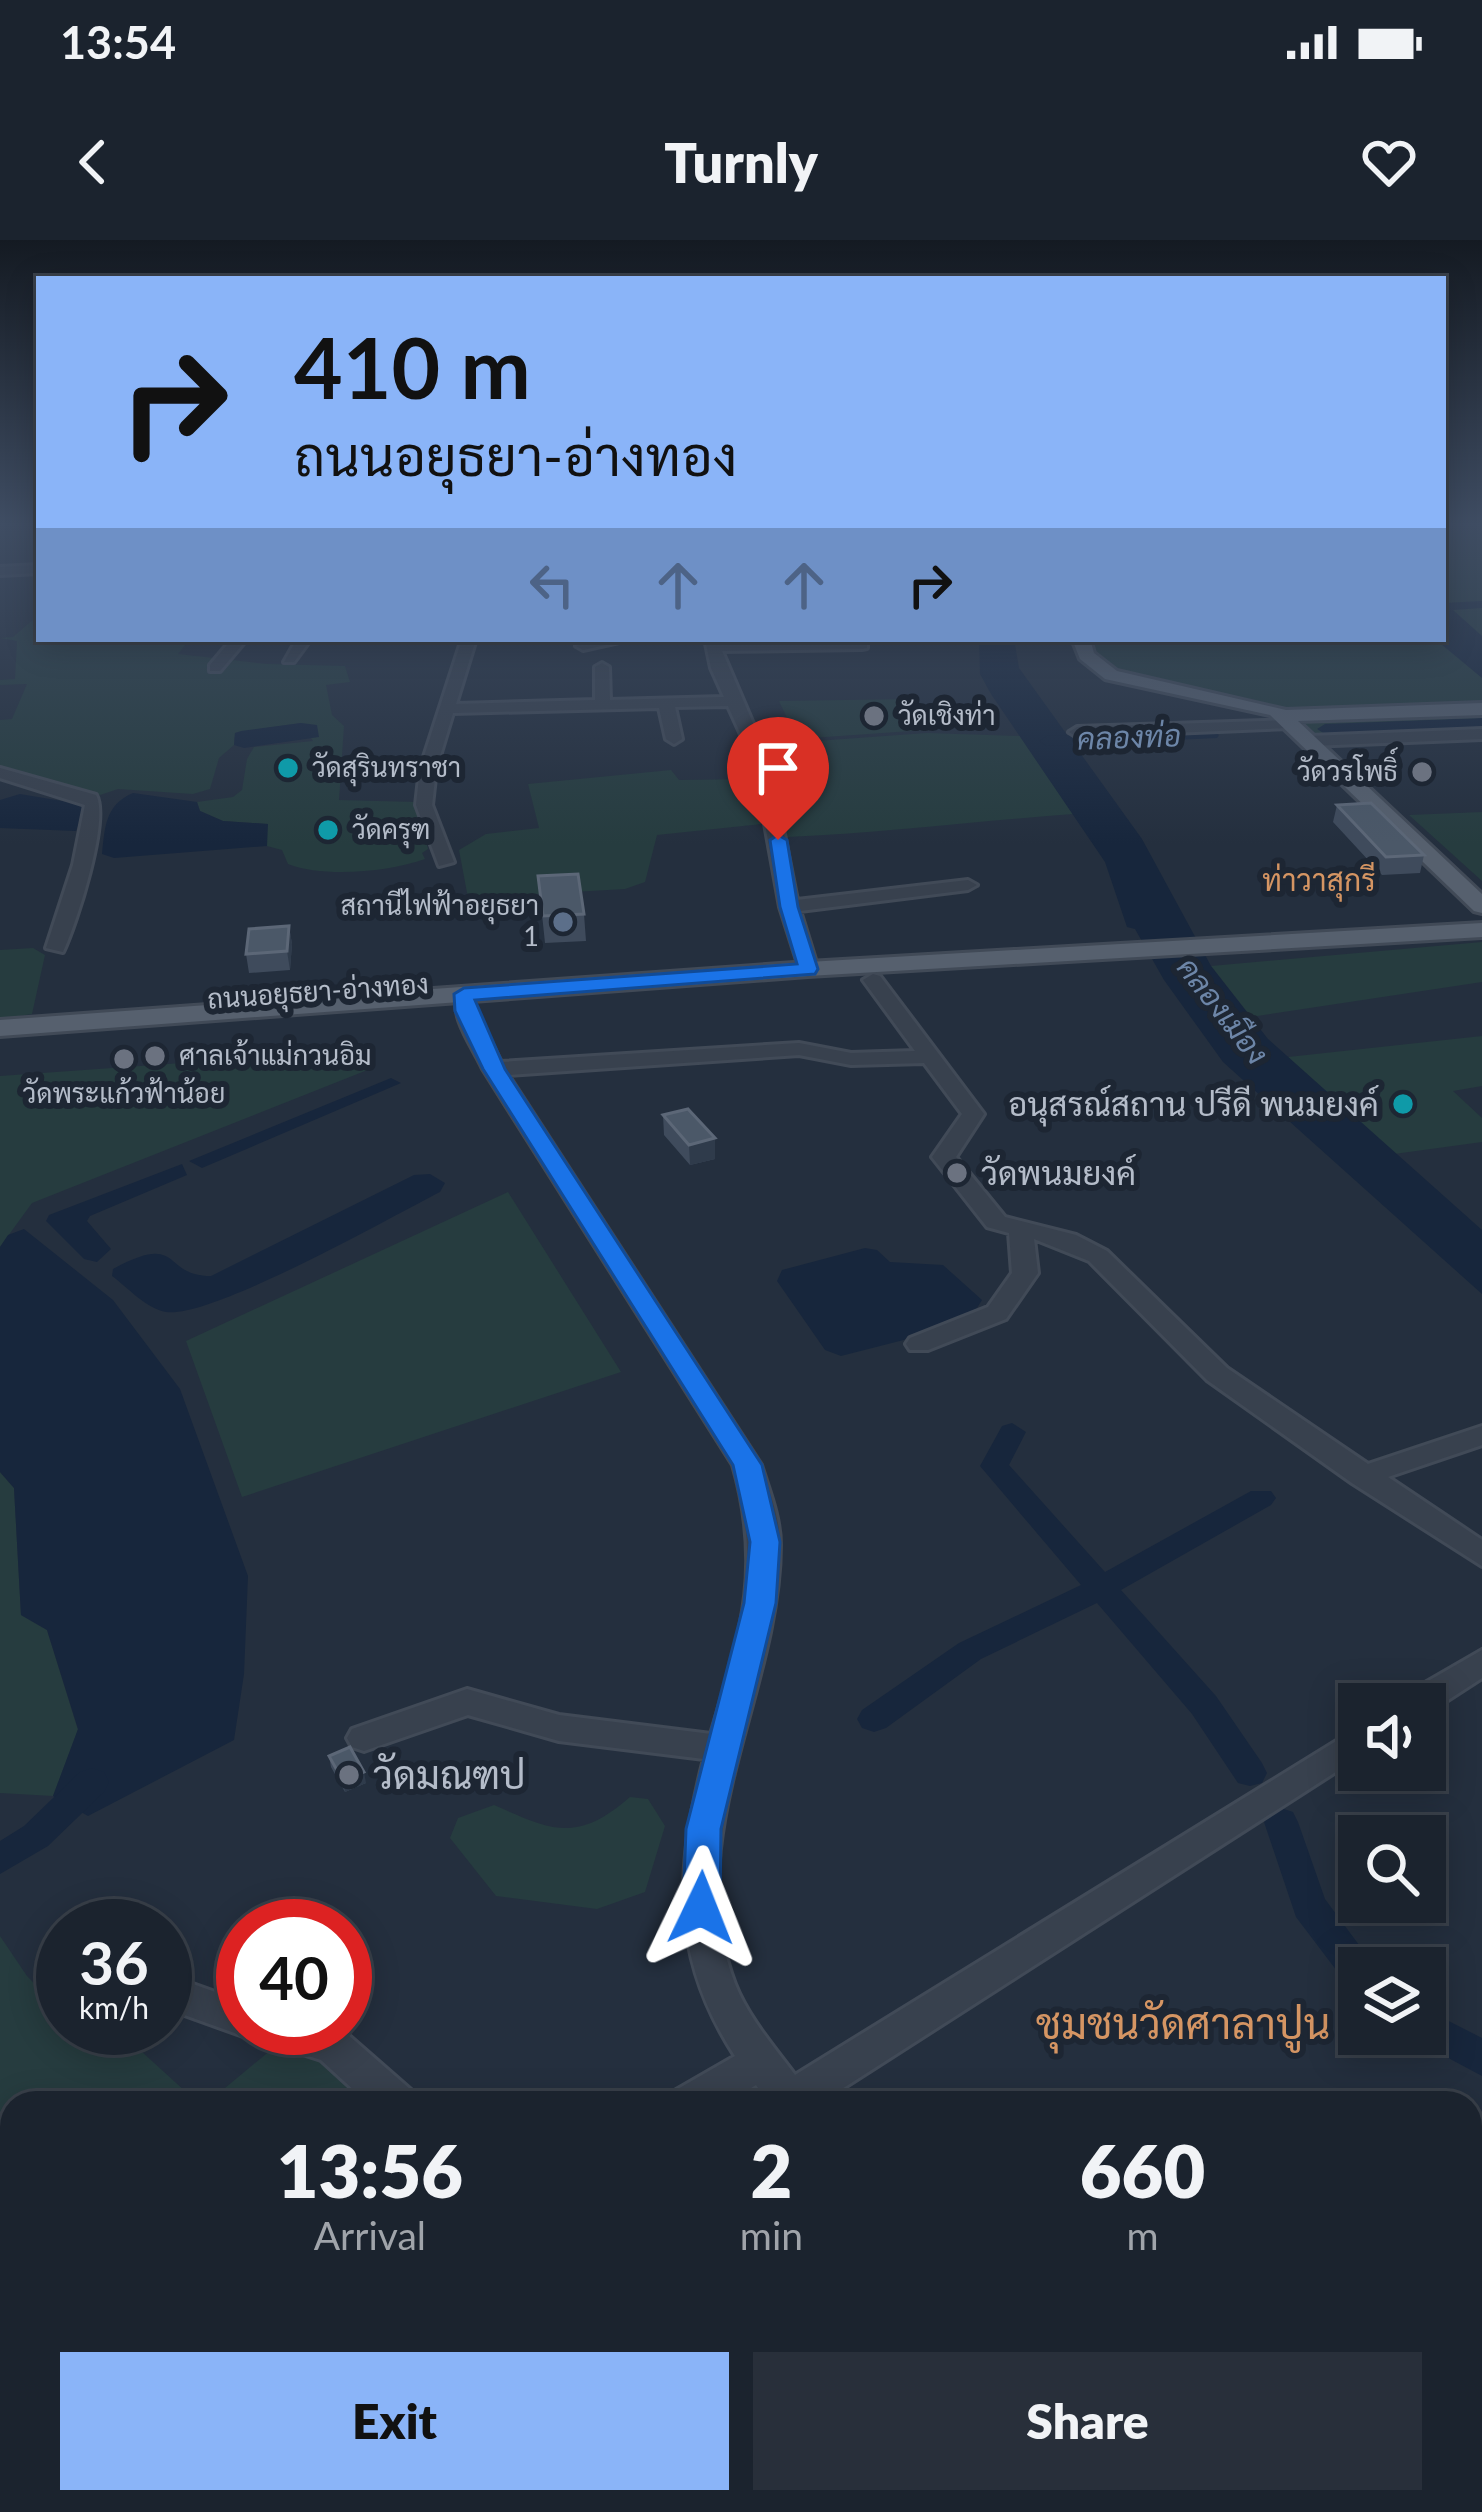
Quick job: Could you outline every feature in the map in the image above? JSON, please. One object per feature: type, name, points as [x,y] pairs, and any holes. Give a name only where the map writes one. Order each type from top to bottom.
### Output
[{"type":"main road","points":[[1082,642],[1087,656],[1111,675],[1239,700],[1287,719],[1482,906]]},
{"type":"main road","points":[[1287,719],[1482,710]]},
{"type":"main road","name":"ถนนอยุธยา-อ่างทอง","points":[[0,1046],[808,969],[1482,930]]},
{"type":"main road","name":"ถนนอยุธยา-อ่างทอง","points":[[0,1028],[873,980],[1010,970],[1071,957]]},
{"type":"street","points":[[215,668],[237,642]]},
{"type":"street","points":[[289,659],[302,642]]},
{"type":"street","points":[[445,862],[424,806],[428,769],[468,642]]},
{"type":"street","points":[[583,646],[608,642]]},
{"type":"street","points":[[808,969],[789,907],[762,763],[732,701],[712,643],[862,646]]},
{"type":"street","points":[[602,667],[603,705]]},
{"type":"street","points":[[655,684],[674,739]]},
{"type":"street","points":[[447,709],[732,701]]},
{"type":"street","points":[[1077,732],[1287,719]]},
{"type":"street","points":[[1310,741],[1482,734]]},
{"type":"street","points":[[0,773],[90,799],[93,805],[82,865],[56,948]]},
{"type":"street","points":[[789,907],[968,885]]},
{"type":"street","points":[[873,980],[973,1114],[946,1147],[947,1167],[996,1222],[1067,1240],[1097,1256],[1217,1374],[1482,1555]]},
{"type":"street","points":[[465,1003],[494,1069],[747,1465],[760,1508],[764,1574],[704,1829],[701,1908],[714,1980],[784,2091]]},
{"type":"street","points":[[494,1069],[799,1049],[851,1059],[927,1057]]},
{"type":"street","points":[[919,1344],[997,1313],[1025,1273],[1022,1231]]},
{"type":"street","points":[[1362,1475],[1482,1435]]},
{"type":"street","points":[[1446,1685],[1482,1662]]},
{"type":"street","points":[[364,1738],[467,1702],[559,1728],[722,1748]]},
{"type":"street","points":[[807,2091],[1338,1753]]},
{"type":"street","points":[[343,2055],[384,2091]]},
{"type":"street","points":[[711,2091],[762,2061]]},
{"type":"green space","points":[[19,632],[36,632],[36,642],[188,642],[178,654],[345,666],[350,682],[326,685],[332,715],[344,726],[339,800],[416,802],[428,849],[422,853],[425,859],[356,872],[303,868],[288,864],[282,850],[267,846],[267,824],[223,821],[200,811],[197,802],[233,797],[242,790],[254,747],[313,741],[301,723],[235,733],[234,745],[219,758],[210,789],[193,794],[118,789],[97,796],[0,768],[0,720],[12,719],[27,684],[0,685],[0,680],[15,679],[17,641],[0,638]]},
{"type":"green space","points":[[1446,632],[1482,632],[1482,731],[1318,738],[1296,718],[1259,701],[1145,682],[1100,659],[1089,642],[1446,642]]},
{"type":"green space","points":[[909,699],[925,730],[797,739],[779,701]]},
{"type":"green space","points":[[927,733],[1020,736],[1073,814],[787,837],[768,754],[819,748],[816,741]]},
{"type":"green space","points":[[671,770],[679,780],[755,779],[762,824],[657,835],[645,882],[625,889],[468,898],[459,850],[486,834],[539,828],[528,784]]},
{"type":"green space","points":[[1482,812],[1482,881],[1409,815]]},
{"type":"green space","points":[[1482,942],[1482,982],[1251,1017],[1211,966]]},
{"type":"green space","points":[[33,948],[45,955],[32,1014],[0,1019],[0,950]]},
{"type":"green space","name":"อนุสรณ์สถาน ปรีดี พนมยงค์","points":[[1482,1036],[1482,1086],[1453,1091],[1482,1118],[1482,1142],[1394,1154],[1288,1057]]},
{"type":"green space","points":[[350,1051],[370,1069],[32,1203],[0,1247],[0,1076]]},
{"type":"green space","points":[[508,1192],[621,1372],[242,1497],[186,1341]]},
{"type":"green space","points":[[0,1472],[14,1488],[21,1615],[47,1630],[78,1730],[53,1796],[0,1793]]},
{"type":"green space","points":[[630,1797],[648,1799],[665,1826],[645,1892],[597,1909],[496,1896],[450,1838],[458,1818],[494,1805],[564,1828],[595,1821]]},
{"type":"green space","points":[[0,1936],[36,1985],[36,2055],[145,2055],[185,2091],[0,2091]]},
{"type":"green space","points":[[265,2055],[317,2055],[360,2091],[221,2091]]},
{"type":"water","points":[[1446,632],[1482,636],[1482,678],[1439,642],[1446,642]]},
{"type":"water","name":"คลองเมือง","points":[[979,642],[1015,642],[1019,668],[1142,839],[1211,966],[1268,1039],[1482,1230],[1482,1294],[1223,1062],[1164,980],[1135,929],[1127,927],[1105,862],[980,674]]},
{"type":"water","points":[[317,725],[319,737],[244,748],[234,745],[235,733],[241,731]]},
{"type":"water","points":[[133,793],[197,802],[200,811],[223,821],[268,824],[267,846],[114,858],[102,854],[112,810]]},
{"type":"water","points":[[20,794],[80,804],[84,811],[76,831],[0,828],[0,800]]},
{"type":"water","points":[[391,1078],[401,1083],[202,1168],[189,1161]]},
{"type":"water","points":[[182,1164],[187,1175],[90,1216],[87,1221],[111,1249],[97,1262],[84,1259],[46,1221],[49,1215]]},
{"type":"water","points":[[430,1174],[445,1183],[440,1192],[221,1300],[166,1312],[112,1276],[113,1269],[151,1254],[169,1258],[184,1270],[211,1276],[414,1175]]},
{"type":"water","points":[[24,1229],[113,1300],[180,1389],[248,1576],[244,1674],[234,1740],[88,1816],[53,1796],[78,1729],[47,1630],[21,1615],[14,1488],[0,1472],[0,1247],[8,1235]]},
{"type":"water","points":[[865,1248],[877,1250],[890,1262],[943,1265],[982,1300],[972,1316],[935,1332],[841,1356],[825,1350],[777,1281],[782,1270]]},
{"type":"building","points":[[1371,803],[1424,855],[1386,857],[1337,805]]},
{"type":"building","points":[[578,874],[584,914],[543,916],[538,876]]},
{"type":"building","points":[[289,926],[287,951],[246,954],[249,929]]},
{"type":"building","points":[[688,1109],[715,1138],[689,1145],[663,1115]]},
{"type":"building","points":[[350,1747],[364,1772],[343,1781],[329,1756]]},
{"type":"waterway","name":"คลองท่อ","points":[[1325,729],[1482,723]]},
{"type":"waterway","name":"คลองท่อ","points":[[1047,741],[1211,735]]},
{"type":"waterway","points":[[1012,1432],[994,1466],[1101,1588]]},
{"type":"waterway","points":[[1101,1588],[1261,1498]]},
{"type":"waterway","points":[[874,1719],[970,1651],[1101,1588]]},
{"type":"waterway","points":[[1101,1588],[1204,1705],[1250,1773]]},
{"type":"waterway","points":[[0,1859],[36,1836],[92,1782]]},
{"type":"waterway","points":[[1281,1822],[1309,1906],[1341,1947]]},
{"type":"waterway","points":[[1446,2038],[1482,2058]]},
{"type":"place","name":"วัดเชิงท่า","points":[[874,716]]},
{"type":"place","name":"วัดสุรินทราชา","points":[[288,768]]},
{"type":"place","name":"วัดวรโพธิ์","points":[[1422,772]]},
{"type":"place","name":"วัดครุฑ","points":[[328,830]]},
{"type":"place","name":"สถานีไฟฟ้าอยุธยา 1","points":[[563,922]]},
{"type":"place","name":"ศาลเจ้าแม่กวนอิม","points":[[155,1056]]},
{"type":"place","name":"วัดพระแก้วฟ้าน้อย","points":[[124,1059]]},
{"type":"place","name":"อนุสรณ์สถาน ปรีดี พนมยงค์","points":[[1403,1104]]},
{"type":"place","name":"วัดพนมยงค์","points":[[957,1173]]},
{"type":"place","name":"วัดมณฑป","points":[[349,1775]]},
{"type":"district","name":"ท่าวาสุกรี","points":[[1319,881]]},
{"type":"district","name":"ชุมชนวัดศาลาปูน","points":[[1183,2024]]},
{"type":"route","points":[[701,1908],[704,1829],[760,1603],[765,1542],[760,1508],[747,1465],[494,1069],[465,1011],[464,994],[808,969],[789,907],[778,840]]}]
